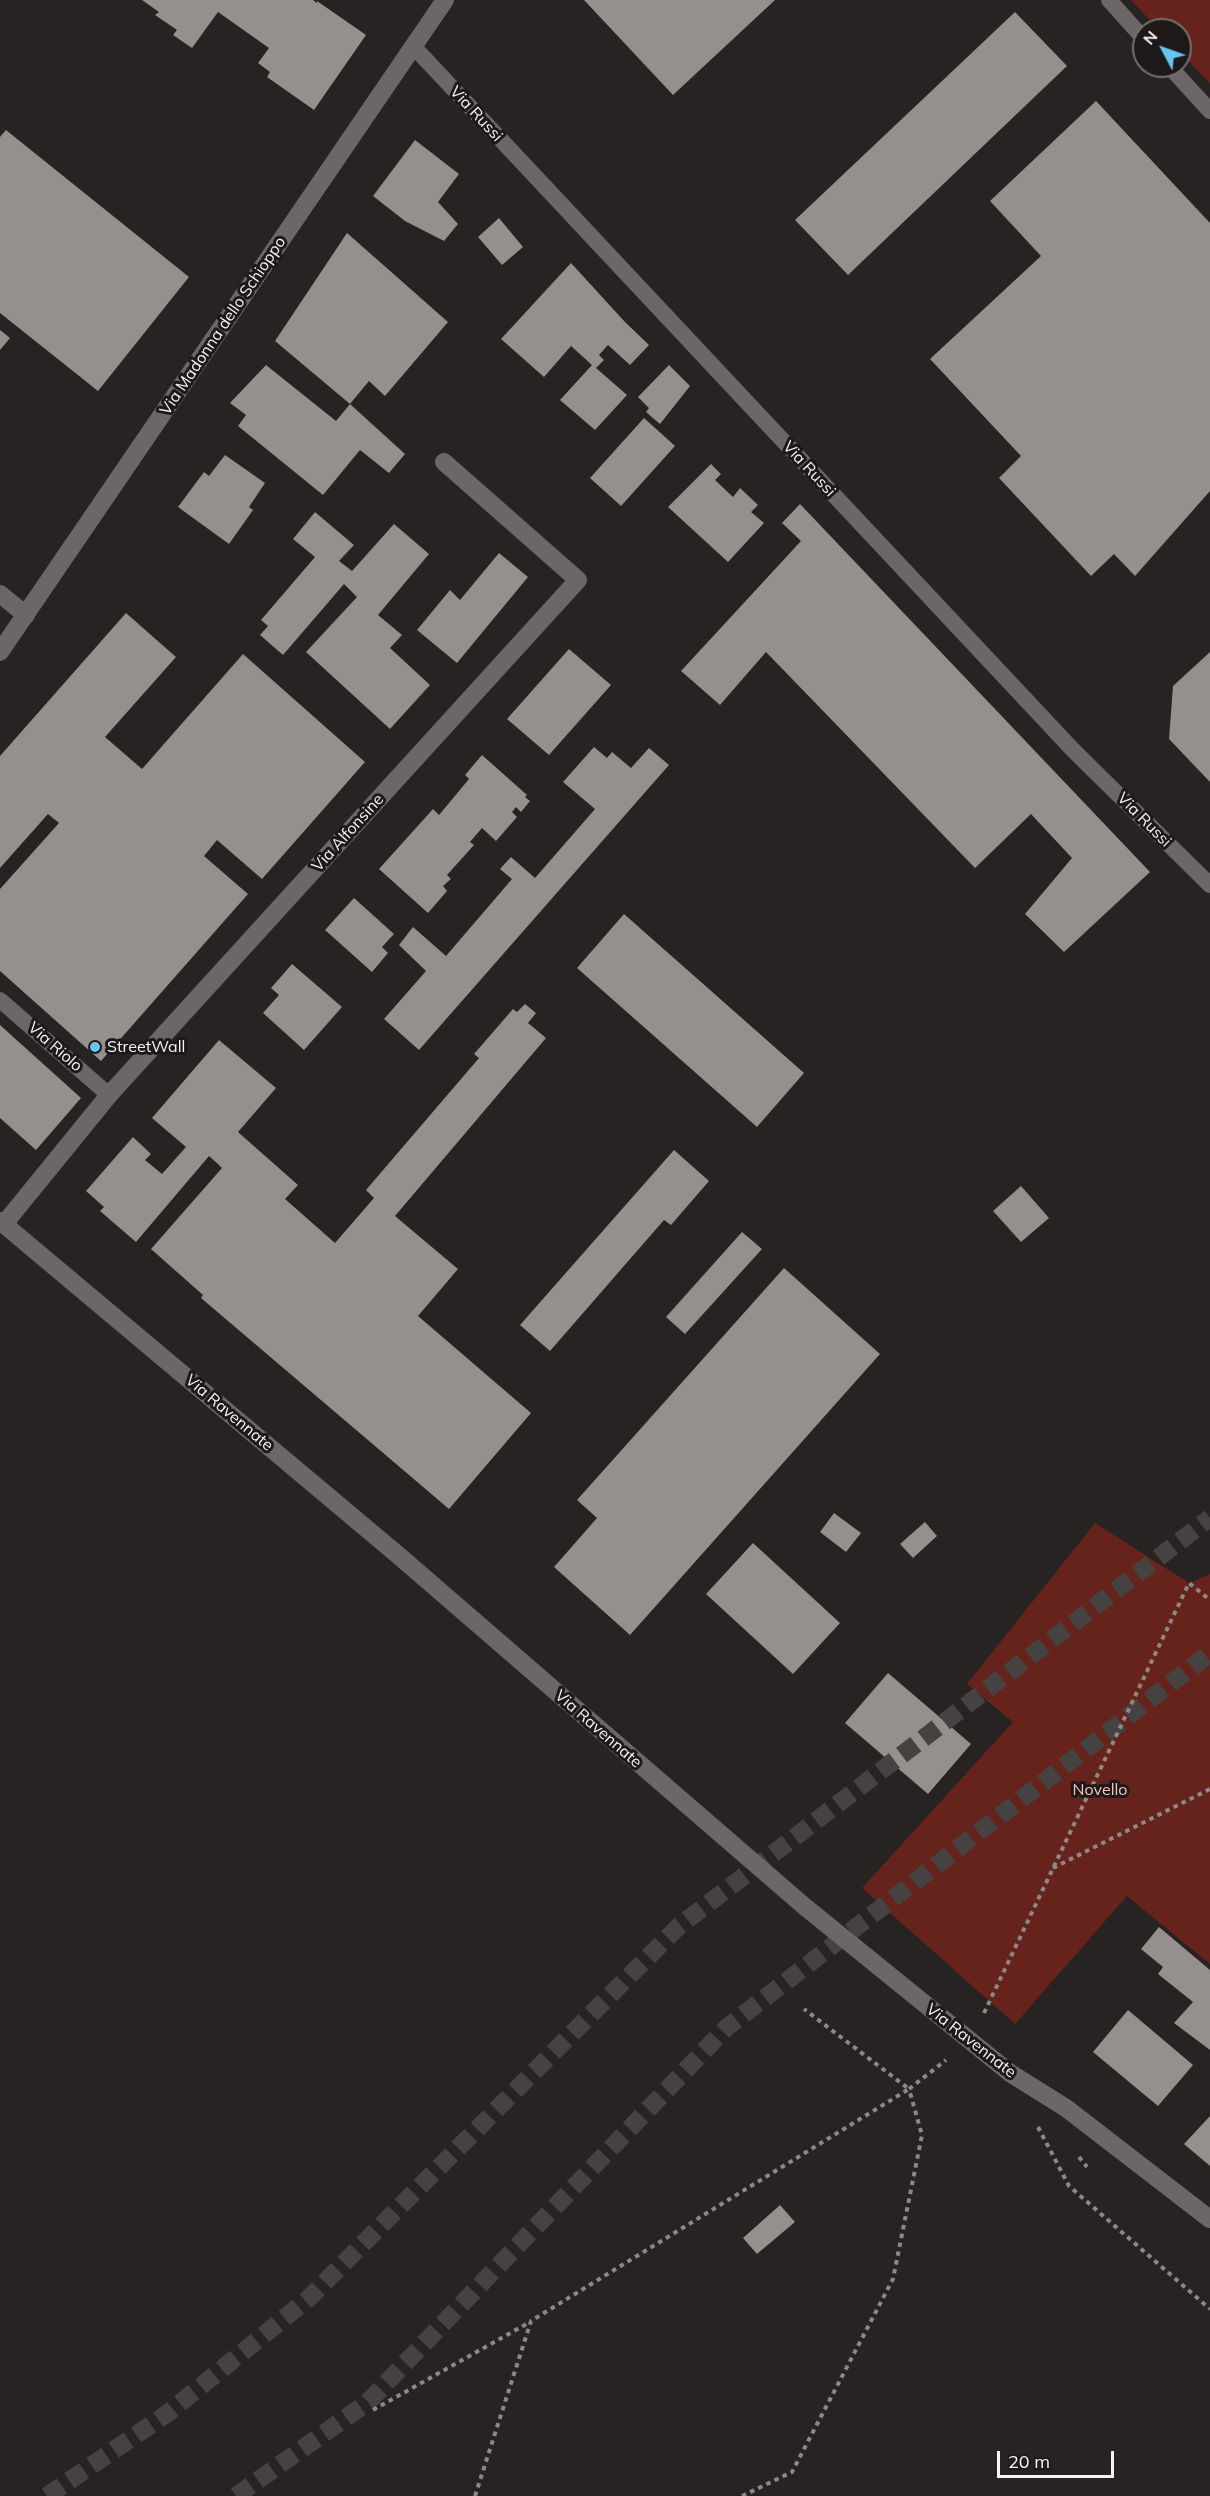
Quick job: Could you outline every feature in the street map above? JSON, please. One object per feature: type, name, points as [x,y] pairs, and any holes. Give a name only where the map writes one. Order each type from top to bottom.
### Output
[{"type":"street","name":"Via Madonna dello Schioppo","points":[[0,652],[446,0]]},
{"type":"street","name":"Via Alfonsine","points":[[2,1222],[109,1095],[578,580],[444,462]]},
{"type":"street","points":[[0,594],[26,615]]},
{"type":"street","name":"Via Ravennate","points":[[2,1222],[388,1548],[804,1906],[1010,2073],[1066,2108],[1210,2219]]},
{"type":"lane","points":[[1109,0],[1132,26]]},
{"type":"lane","name":"Via Russi","points":[[413,46],[1072,750],[1210,885]]},
{"type":"lane","points":[[1180,78],[1210,111]]},
{"type":"lane","name":"Via Riolo","points":[[0,1000],[109,1095]]},
{"type":"path","points":[[373,2410],[531,2321],[909,2089],[970,2041],[1189,1583],[1210,1600]]},
{"type":"path","points":[[1053,1869],[1210,1788]]},
{"type":"path","points":[[742,2496],[792,2472],[893,2279],[922,2135],[909,2089],[804,2009]]},
{"type":"path","points":[[1037,2124],[1069,2186],[1210,2309]]},
{"type":"path","points":[[475,2496],[531,2321]]},
{"type":"green space","points":[[1131,0],[1210,0],[1210,84],[1192,65],[1192,18],[1148,18]]},
{"type":"green space","name":"Novello","points":[[1095,1523],[1189,1583],[1210,1574],[1210,1964],[1127,1896],[1015,2024],[862,1888],[1013,1722],[967,1684]]},
{"type":"building","points":[[142,0],[313,0],[366,35],[314,110],[267,77],[270,72],[258,63],[269,48],[218,12],[192,48],[173,35],[177,30],[155,15],[159,12]]},
{"type":"building","points":[[584,0],[775,0],[673,95]]},
{"type":"building","points":[[1015,12],[1067,66],[848,275],[795,220]]},
{"type":"building","points":[[1096,101],[1210,223],[1210,491],[1135,576],[1114,554],[1091,576],[999,478],[1021,456],[930,359],[1041,256],[990,201]]},
{"type":"building","points":[[6,130],[189,277],[98,391],[0,313],[0,137]]},
{"type":"building","points":[[415,140],[459,174],[438,202],[458,224],[444,241],[405,221],[373,196]]},
{"type":"building","points":[[499,218],[523,247],[502,265],[478,237]]},
{"type":"building","points":[[347,233],[448,322],[385,396],[369,381],[350,404],[275,341]]},
{"type":"building","points":[[571,263],[649,345],[630,365],[608,345],[599,355],[604,360],[596,368],[627,395],[595,430],[560,400],[592,365],[571,346],[544,377],[501,339]]},
{"type":"building","points":[[0,330],[10,338],[0,350]]},
{"type":"building","points":[[266,365],[336,421],[350,404],[405,454],[389,473],[360,450],[323,495],[238,426],[246,415],[230,403]]},
{"type":"building","points":[[669,365],[690,386],[660,424],[646,412],[649,408],[638,397]]},
{"type":"building","points":[[644,418],[675,446],[621,506],[590,478]]},
{"type":"building","points":[[225,455],[265,483],[249,507],[253,510],[229,544],[178,507],[204,472],[209,476]]},
{"type":"building","points":[[711,464],[721,474],[715,480],[733,497],[740,488],[758,505],[751,512],[764,523],[728,562],[668,507]]},
{"type":"building","points":[[800,504],[1150,872],[1064,952],[1025,914],[1072,858],[1031,814],[975,868],[766,652],[720,705],[681,671],[801,541],[782,523]]},
{"type":"building","points":[[315,512],[354,545],[339,561],[352,571],[394,524],[429,554],[378,615],[402,635],[390,648],[430,685],[390,729],[306,652],[357,597],[344,584],[283,655],[260,635],[268,626],[261,620],[315,557],[293,539]]},
{"type":"building","points":[[499,553],[528,577],[457,663],[417,630],[450,590],[460,600]]},
{"type":"building","points":[[126,613],[176,657],[105,737],[142,769],[243,654],[365,762],[262,879],[217,840],[204,856],[248,894],[101,1061],[0,971],[0,889],[59,823],[48,814],[0,868],[0,756]]},
{"type":"building","points":[[569,649],[611,685],[549,755],[507,719]]},
{"type":"building","points":[[1210,652],[1210,782],[1169,739],[1173,686]]},
{"type":"building","points":[[594,747],[607,758],[612,752],[631,768],[649,748],[669,765],[419,1050],[384,1019],[426,971],[399,945],[413,927],[446,956],[512,879],[500,869],[511,857],[535,878],[595,809],[563,782]]},
{"type":"building","points":[[482,755],[527,795],[525,797],[530,801],[521,812],[516,807],[512,812],[517,817],[496,841],[482,828],[470,842],[474,845],[447,875],[451,879],[443,886],[447,891],[428,913],[379,869],[433,809],[439,815],[469,779],[465,775]]},
{"type":"building","points":[[354,898],[394,934],[382,947],[388,953],[372,972],[325,930]]},
{"type":"building","points":[[624,914],[804,1073],[757,1127],[577,968]]},
{"type":"building","points":[[292,964],[342,1007],[304,1050],[263,1013],[279,995],[271,988]]},
{"type":"building","points":[[525,1004],[536,1013],[528,1023],[546,1038],[395,1216],[458,1269],[418,1316],[531,1413],[449,1509],[201,1298],[203,1295],[151,1249],[222,1168],[209,1156],[136,1242],[100,1211],[104,1207],[86,1191],[133,1137],[151,1154],[145,1160],[162,1174],[186,1147],[152,1118],[219,1040],[276,1088],[238,1132],[298,1185],[285,1199],[335,1243],[374,1198],[366,1190],[479,1058],[474,1054],[513,1009],[517,1012]]},
{"type":"building","points":[[0,1025],[81,1098],[36,1150],[0,1118]]},
{"type":"building","points":[[674,1150],[709,1181],[671,1225],[664,1220],[550,1351],[520,1325]]},
{"type":"building","points":[[1021,1186],[1049,1218],[1021,1242],[993,1211]]},
{"type":"building","points":[[742,1232],[762,1249],[685,1334],[666,1317]]},
{"type":"building","points":[[784,1268],[880,1354],[630,1635],[554,1567],[597,1518],[577,1500]]},
{"type":"building","points":[[834,1513],[861,1533],[846,1552],[820,1532]]},
{"type":"building","points":[[925,1522],[937,1536],[913,1558],[900,1544]]},
{"type":"building","points":[[753,1543],[840,1623],[793,1674],[706,1594]]},
{"type":"building","points":[[888,1673],[971,1744],[928,1794],[845,1723]]},
{"type":"building","points":[[1159,1927],[1210,1970],[1210,2050],[1174,2023],[1193,2002],[1158,1974],[1163,1967],[1141,1949]]},
{"type":"building","points":[[1128,2010],[1193,2065],[1158,2106],[1093,2052]]},
{"type":"building","points":[[1210,2116],[1210,2166],[1184,2144]]},
{"type":"building","points":[[780,2205],[795,2222],[757,2254],[743,2238]]},
{"type":"tunnel","points":[[47,2496],[168,2413],[309,2298],[679,1926],[1210,1518]]},
{"type":"tunnel","points":[[236,2496],[368,2402],[726,2028],[1210,1653]]},
{"type":"place","name":"StreetWall","points":[[95,1047]]}]
